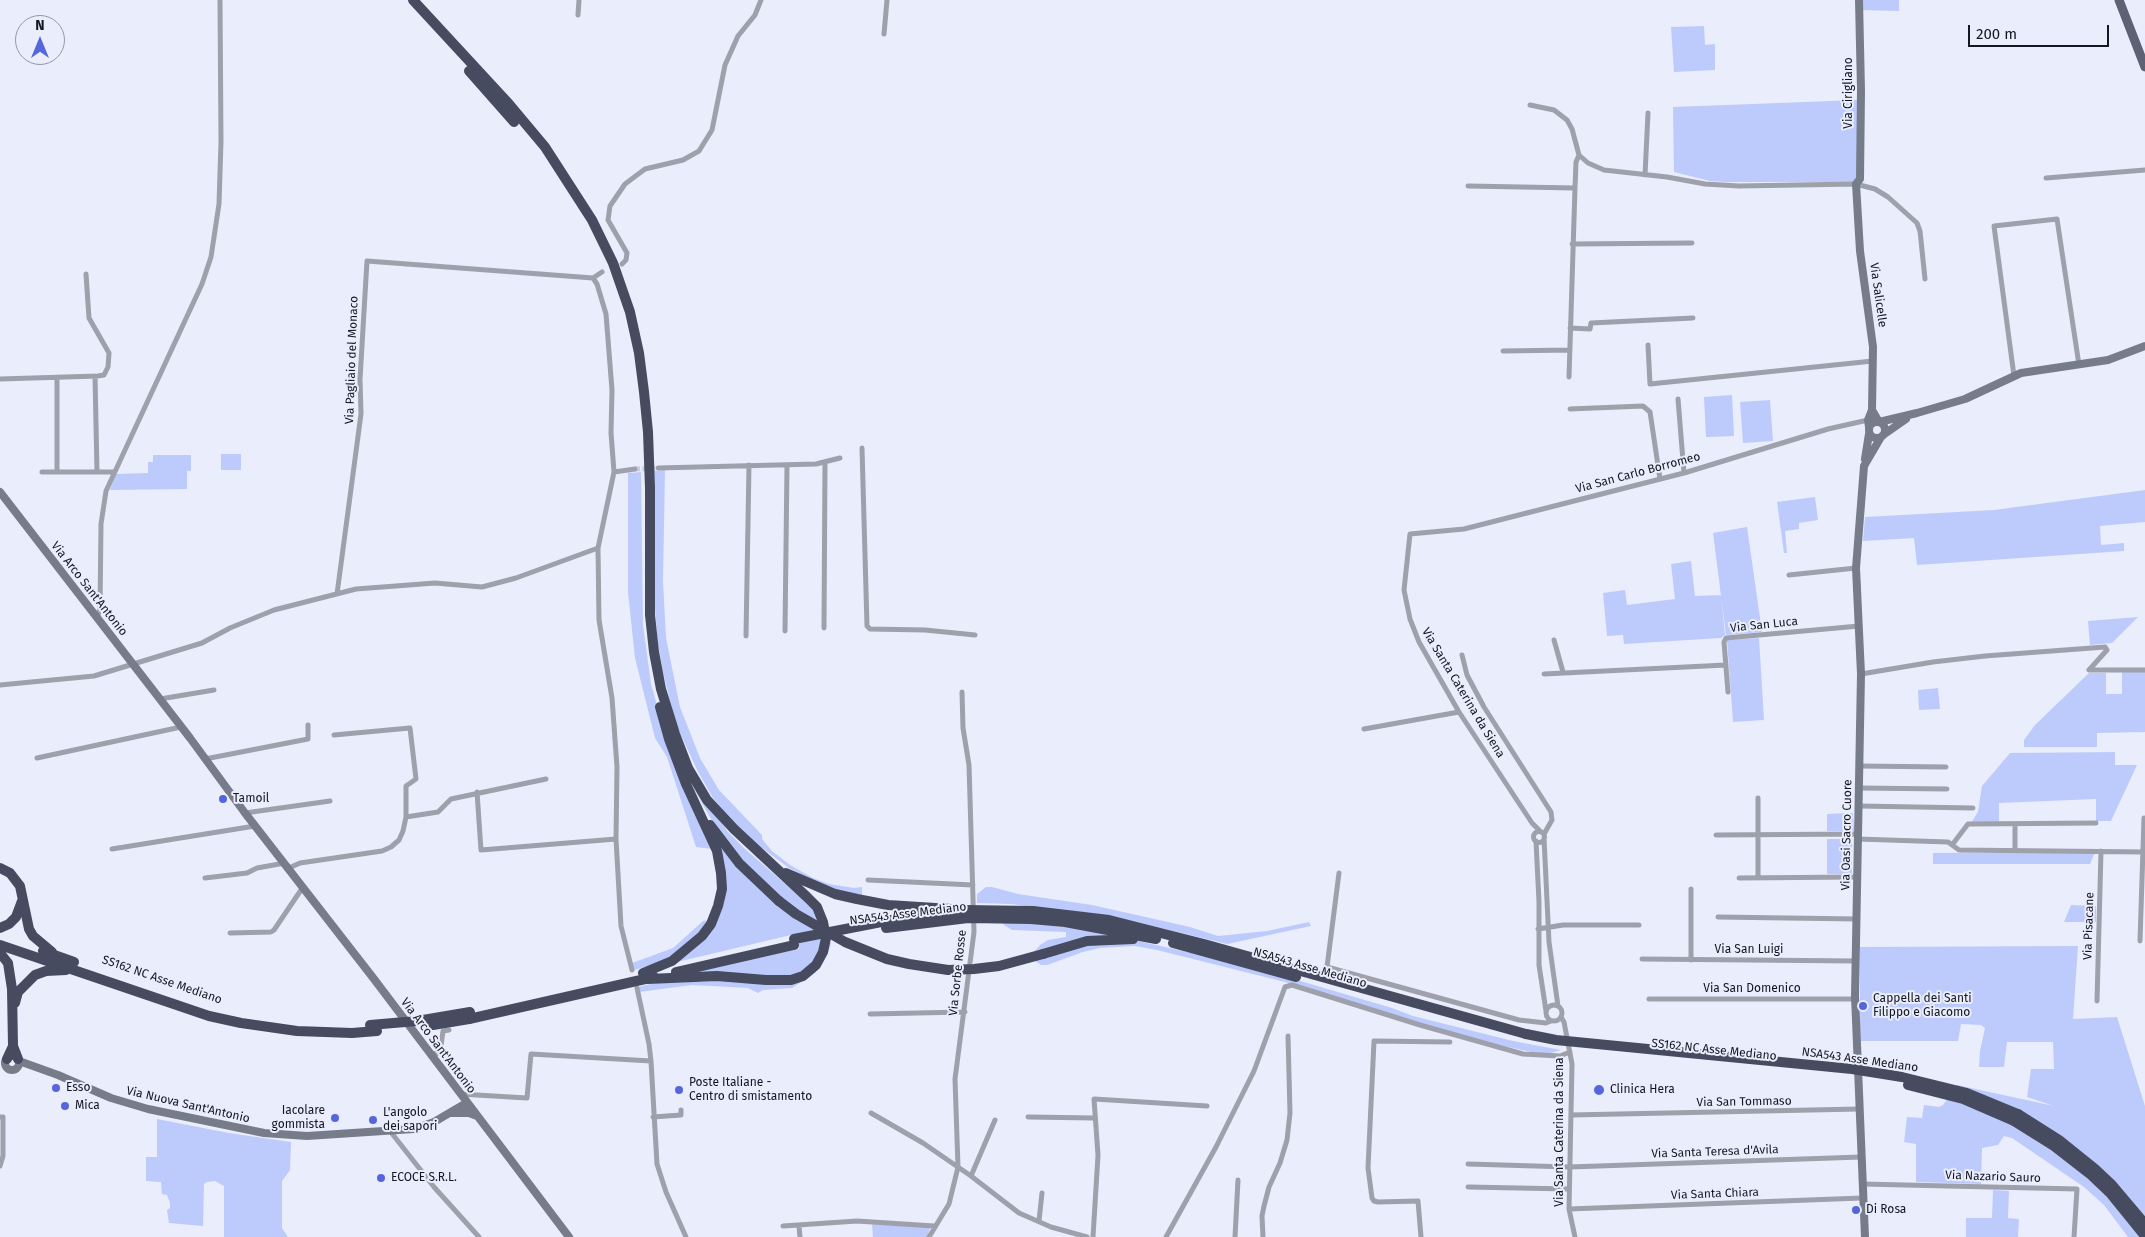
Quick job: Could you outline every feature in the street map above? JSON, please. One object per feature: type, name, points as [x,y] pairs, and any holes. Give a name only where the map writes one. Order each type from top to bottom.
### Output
[{"type":"highway","points":[[413,3],[553,169],[584,218],[612,276],[621,302],[632,350],[638,393],[642,442],[644,616],[654,688],[668,739],[697,809],[713,834],[739,864],[779,901],[812,924],[863,951],[908,964],[948,970],[999,966],[1074,944],[1105,939],[1166,941]]},
{"type":"highway","points":[[413,3],[503,98],[545,147],[592,220],[614,263],[630,312],[639,353],[649,450],[650,615],[661,689],[675,734],[688,768],[704,794],[730,824],[817,907],[824,922],[826,938],[824,952],[816,964],[803,976],[778,981],[717,976],[645,976]]},
{"type":"highway","points":[[645,976],[672,961],[689,948],[711,924],[722,889],[721,873],[713,834]]},
{"type":"highway","points":[[0,868],[16,878],[23,895],[29,929],[33,936],[57,956]]},
{"type":"highway","points":[[780,871],[835,894],[857,899],[888,905],[965,910]]},
{"type":"highway","points":[[0,928],[9,924],[16,917],[23,895]]},
{"type":"highway","name":"NSA543 Asse Mediano","points":[[470,1015],[899,918],[965,910],[1109,920],[1232,951]]},
{"type":"highway","name":"NSA543 Asse Mediano","points":[[794,942],[928,922],[1032,915],[1166,941],[1525,1037]]},
{"type":"highway","name":"SS162 NC Asse Mediano","points":[[0,937],[195,1006],[242,1018],[294,1028]]},
{"type":"highway","name":"SS162 NC Asse Mediano","points":[[0,944],[209,1016],[248,1025],[321,1029],[419,1028],[470,1015]]},
{"type":"highway","name":"SS162 NC Asse Mediano","points":[[1232,951],[1525,1037],[1571,1047],[1848,1076],[1905,1084],[1963,1099],[2016,1118]]},
{"type":"highway","points":[[0,953],[8,963],[10,973],[13,1046],[9,1063]]},
{"type":"highway","points":[[13,1010],[18,992],[35,975],[56,970],[80,972]]},
{"type":"highway","points":[[2016,1118],[2059,1140],[2095,1169],[2145,1224]]},
{"type":"highway","points":[[2016,1118],[2090,1174],[2111,1194],[2145,1236]]},
{"type":"main road","points":[[2119,0],[2145,67]]},
{"type":"street","points":[[97,619],[100,609],[101,524],[106,491],[202,284],[212,257],[219,204],[220,0]]},
{"type":"street","points":[[578,15],[579,0]]},
{"type":"street","points":[[622,264],[626,260],[627,253],[608,220],[610,206],[625,184],[645,169],[683,160],[699,151],[712,130],[725,65],[738,36],[754,14],[761,0]]},
{"type":"street","points":[[884,34],[887,0]]},
{"type":"street","name":"Via Cirigliano","points":[[1856,184],[1860,179],[1862,90],[1859,0]]},
{"type":"street","points":[[1530,104],[1554,110],[1567,120],[1572,128],[1579,155],[1588,164],[1604,170],[1668,177],[1705,184],[1739,186],[1856,184],[1883,193],[1917,223],[1920,231],[1925,279]]},
{"type":"street","points":[[1645,175],[1648,113]]},
{"type":"street","points":[[1568,377],[1576,162],[1579,155]]},
{"type":"street","points":[[2046,178],[2145,170]]},
{"type":"street","name":"Via Salicelle","points":[[1856,184],[1859,244],[1873,347],[1872,410]]},
{"type":"street","points":[[1468,186],[1575,188]]},
{"type":"street","points":[[2014,376],[1994,226],[2057,219],[2079,365]]},
{"type":"street","points":[[1572,244],[1692,243]]},
{"type":"street","name":"Via Pagliaio del Monaco","points":[[337,594],[362,414],[360,379],[367,262],[593,278]]},
{"type":"street","points":[[602,272],[593,278],[597,284],[606,314],[612,390],[611,433],[614,472],[598,548],[599,620],[612,698],[617,766],[616,839],[621,926],[632,970]]},
{"type":"street","points":[[0,379],[104,375],[108,367],[108,353],[89,318],[86,274]]},
{"type":"street","points":[[1570,328],[1590,328],[1591,323],[1693,318]]},
{"type":"street","points":[[1648,345],[1650,384],[1873,362]]},
{"type":"street","name":"Via Oasi Sacro Cuore","points":[[1879,422],[1965,399],[2014,376],[2028,372],[2108,360],[2145,346]]},
{"type":"street","points":[[1503,351],[1569,350]]},
{"type":"street","points":[[95,376],[97,472]]},
{"type":"street","points":[[57,378],[58,472]]},
{"type":"street","points":[[1678,399],[1684,473]]},
{"type":"street","points":[[1570,409],[1643,406],[1650,412],[1660,479]]},
{"type":"street","points":[[1869,427],[1876,438],[1882,436],[1885,427],[1879,422],[1872,410]]},
{"type":"street","points":[[1864,466],[1872,410]]},
{"type":"street","name":"Via Oasi Sacro Cuore","points":[[1865,1237],[1855,999],[1861,674],[1856,568],[1864,466],[1882,436],[1899,422],[1916,413]]},
{"type":"street","points":[[1869,427],[1872,423],[1879,422]]},
{"type":"street","name":"Via San Carlo Borromeo","points":[[1410,534],[1464,529],[1684,473],[1828,429],[1869,427]]},
{"type":"street","points":[[862,448],[867,626],[870,629],[925,630],[975,635]]},
{"type":"street","points":[[658,468],[825,463],[840,458]]},
{"type":"street","points":[[824,628],[825,463]]},
{"type":"street","points":[[746,636],[749,465]]},
{"type":"street","points":[[785,631],[787,465]]},
{"type":"street","points":[[614,472],[635,469]]},
{"type":"street","points":[[42,472],[114,472]]},
{"type":"street","name":"Via Arco Sant'Antonio","points":[[0,492],[569,1237]]},
{"type":"street","name":"Via Santa Caterina da Siena","points":[[1410,534],[1404,590],[1410,619],[1419,642],[1459,712],[1532,823]]},
{"type":"street","points":[[0,685],[94,676],[202,643],[230,628],[274,610],[337,594],[368,587],[435,583],[482,587],[516,578],[598,548]]},
{"type":"street","points":[[1789,575],[1856,568]]},
{"type":"street","name":"Via San Luca","points":[[1728,692],[1724,642],[1726,638],[1859,626]]},
{"type":"street","points":[[1554,640],[1563,672]]},
{"type":"street","points":[[1861,674],[1933,662],[1985,656],[2104,647],[2107,650],[2089,670],[2145,670]]},
{"type":"street","points":[[1462,655],[1467,675],[1484,707],[1551,812],[1552,820],[1541,842],[1536,841]]},
{"type":"street","points":[[1544,674],[1726,665]]},
{"type":"street","points":[[160,700],[214,690]]},
{"type":"street","name":"Via Sorbe Rosse","points":[[929,1237],[949,1204],[958,1167],[955,1079],[974,932],[969,765],[963,728],[962,692]]},
{"type":"street","points":[[1364,729],[1459,712]]},
{"type":"street","points":[[205,759],[308,739],[308,725]]},
{"type":"street","points":[[37,758],[181,727]]},
{"type":"street","points":[[205,878],[247,873],[257,868],[287,866],[300,862],[382,851],[392,847],[399,840],[406,817],[406,786],[416,780],[410,728],[334,735]]},
{"type":"street","points":[[1859,766],[1946,768]]},
{"type":"street","points":[[406,817],[438,812],[450,798],[546,779]]},
{"type":"street","points":[[1859,788],[1947,789]]},
{"type":"street","points":[[477,792],[481,850],[616,839]]},
{"type":"street","points":[[1758,798],[1758,877]]},
{"type":"street","points":[[245,813],[330,801]]},
{"type":"street","points":[[1859,806],[1973,808]]},
{"type":"street","points":[[2140,941],[2144,818]]},
{"type":"street","points":[[1532,823],[1543,835],[1548,929],[1558,1006],[1561,1010],[1557,1020]]},
{"type":"street","points":[[1532,823],[1536,841],[1537,861],[1539,974],[1547,1016],[1557,1020]]},
{"type":"street","points":[[1952,845],[1968,824],[2096,823]]},
{"type":"street","points":[[2015,824],[2015,850]]},
{"type":"street","points":[[112,849],[255,826]]},
{"type":"street","points":[[1535,834],[1543,835]]},
{"type":"street","points":[[1716,835],[1858,836],[1948,842],[1959,850],[2144,852]]},
{"type":"street","name":"Via Pisacane","points":[[2097,1001],[2101,851]]},
{"type":"street","points":[[1537,861],[1545,861]]},
{"type":"street","points":[[1339,873],[1327,966],[1519,1020],[1546,1023],[1557,1020]]},
{"type":"street","points":[[1739,878],[1857,877]]},
{"type":"street","points":[[868,880],[973,885]]},
{"type":"street","points":[[230,933],[270,932],[274,930],[303,887]]},
{"type":"street","points":[[1691,889],[1691,960]]},
{"type":"street","points":[[1718,917],[1856,919]]},
{"type":"street","points":[[1538,929],[1548,929],[1563,925],[1639,925]]},
{"type":"street","name":"Via San Luigi","points":[[1642,959],[1856,961]]},
{"type":"street","points":[[1166,1237],[1216,1148],[1254,1071],[1285,987],[1292,985],[1420,1025],[1523,1054],[1560,1056],[1570,1052]]},
{"type":"street","points":[[637,988],[651,1061],[653,1117],[660,1175],[686,1237]]},
{"type":"street","name":"Via San Domenico","points":[[1649,999],[1855,999]]},
{"type":"street","points":[[1546,1011],[1551,1005],[1558,1006]]},
{"type":"street","points":[[870,1014],[965,1012]]},
{"type":"street","name":"Via Santa Caterina da Siena","points":[[1557,1020],[1565,1028],[1572,1064],[1569,1209],[1575,1237]]},
{"type":"street","points":[[430,1054],[440,1053],[443,1031],[449,1030]]},
{"type":"street","points":[[1263,1237],[1262,1216],[1264,1206],[1269,1187],[1280,1164],[1288,1140],[1290,1114],[1288,1036]]},
{"type":"street","points":[[1421,1237],[1418,1201],[1374,1202],[1372,1198],[1368,1168],[1374,1041],[1450,1042]]},
{"type":"street","points":[[477,1116],[470,1113],[452,1113],[458,1101],[459,1092],[527,1098],[531,1054],[651,1061]]},
{"type":"street","name":"Via Nuova Sant'Antonio","points":[[9,1063],[40,1069],[65,1077],[111,1098],[148,1109],[264,1133],[307,1136],[390,1131],[424,1126],[452,1113],[463,1105],[468,1105]]},
{"type":"street","points":[[1093,1237],[1098,1155],[1094,1099],[1207,1106]]},
{"type":"street","name":"Via San Tommaso","points":[[1571,1115],[1859,1109]]},
{"type":"street","points":[[653,1117],[681,1115],[681,1110]]},
{"type":"street","points":[[871,1113],[923,1143],[972,1176],[1019,1213],[1051,1227],[1087,1237]]},
{"type":"street","points":[[1028,1117],[1094,1118]]},
{"type":"street","points":[[0,1118],[3,1118],[3,1156],[0,1166]]},
{"type":"street","points":[[972,1176],[995,1120]]},
{"type":"street","points":[[390,1131],[434,1187],[479,1237]]},
{"type":"street","name":"Via Santa Teresa d'Avila","points":[[1468,1164],[1570,1167],[1861,1157]]},
{"type":"street","points":[[1235,1237],[1238,1180]]},
{"type":"street","name":"Via Nazario Sauro","points":[[1862,1184],[2076,1189],[2074,1237]]},
{"type":"street","points":[[1468,1187],[1569,1189]]},
{"type":"street","points":[[1039,1221],[1042,1193]]},
{"type":"street","name":"Via Santa Chiara","points":[[1569,1209],[1862,1198]]},
{"type":"street","points":[[783,1226],[857,1221],[934,1226]]},
{"type":"street","points":[[800,1226],[800,1237]]},
{"type":"shaded area","points":[[1862,0],[1899,0],[1899,11],[1862,10]]},
{"type":"shaded area","points":[[1704,26],[1705,45],[1715,44],[1715,70],[1674,72],[1671,27]]},
{"type":"shaded area","points":[[1858,100],[1858,177],[1855,182],[1725,182],[1710,181],[1674,172],[1673,107]]},
{"type":"shaded area","points":[[1732,395],[1734,436],[1706,437],[1704,397]]},
{"type":"shaded area","points":[[1770,400],[1773,441],[1743,443],[1740,402]]},
{"type":"shaded area","points":[[221,454],[241,454],[241,470],[221,470]]},
{"type":"shaded area","points":[[153,455],[191,455],[191,471],[187,471],[187,489],[110,490],[116,474],[148,473],[148,462],[153,462]]},
{"type":"shaded area","points":[[665,470],[663,581],[666,638],[680,707],[700,758],[719,790],[762,835],[762,839],[772,851],[790,865],[813,878],[829,884],[854,888],[862,887],[862,897],[822,885],[789,868],[758,845],[735,824],[713,798],[697,770],[676,724],[658,644],[655,608],[654,471]]},
{"type":"shaded area","points":[[641,472],[643,625],[651,684],[662,723],[711,846],[718,831],[695,791],[680,755],[713,811],[728,832],[814,909],[819,919],[822,944],[813,962],[798,974],[787,977],[694,971],[799,949],[795,934],[677,962],[701,932],[675,955],[634,970],[632,963],[673,948],[703,921],[709,920],[718,890],[718,878],[712,849],[696,847],[667,757],[655,738],[635,658],[628,592],[628,473]]},
{"type":"shaded area","points":[[2145,490],[2145,522],[2100,526],[2101,545],[2124,543],[2124,551],[1917,565],[1914,538],[1863,541],[1865,517],[1994,510]]},
{"type":"shaded area","points":[[1815,497],[1818,520],[1799,523],[1799,529],[1785,531],[1787,553],[1784,553],[1777,502]]},
{"type":"shaded area","points":[[1747,527],[1762,632],[1726,635],[1713,533]]},
{"type":"shaded area","points":[[1691,561],[1695,596],[1721,595],[1725,635],[1721,638],[1624,644],[1623,635],[1607,636],[1603,593],[1625,590],[1627,605],[1675,599],[1671,564]]},
{"type":"shaded area","points":[[2138,617],[2112,643],[2090,645],[2088,621]]},
{"type":"shaded area","points":[[1759,638],[1764,720],[1733,722],[1727,640]]},
{"type":"shaded area","points":[[2122,672],[2145,672],[2145,732],[2097,733],[2097,747],[2024,747],[2024,740],[2035,725],[2089,673],[2106,673],[2106,694],[2122,694]]},
{"type":"shaded area","points":[[1938,688],[1940,709],[1919,710],[1918,690]]},
{"type":"shaded area","points":[[2115,752],[2115,765],[2137,765],[2111,821],[2096,821],[2096,799],[1999,803],[1999,822],[1971,823],[1978,812],[1982,786],[2010,753]]},
{"type":"shaded area","points":[[1853,813],[1854,831],[1827,831],[1827,814]]},
{"type":"shaded area","points":[[1827,839],[1852,839],[1852,874],[1827,874]]},
{"type":"shaded area","points":[[2095,852],[2090,864],[1933,864],[1933,853]]},
{"type":"shaded area","points":[[986,887],[1018,894],[1092,905],[1190,927],[1218,936],[1267,931],[1309,922],[1311,926],[1227,944],[1128,920],[1011,904],[977,903],[977,894]]},
{"type":"shaded area","points":[[2071,905],[2096,906],[2096,922],[2064,922]]},
{"type":"shaded area","points":[[1002,921],[1130,934],[1033,953],[1048,940],[1066,937],[1066,932],[1012,930],[1004,925]]},
{"type":"shaded area","points":[[1138,941],[1246,965],[1392,1008],[1413,1016],[1513,1041],[1561,1050],[1551,1053],[1536,1053],[1499,1045],[1422,1024],[1285,982],[1135,946],[1100,948],[1047,965],[1041,965],[1034,960],[1072,947]]},
{"type":"shaded area","points":[[827,943],[831,943],[828,953],[815,973],[792,988],[763,990],[758,993],[748,988],[692,985],[639,992],[638,987],[655,983],[803,978]]},
{"type":"shaded area","points":[[2078,946],[2073,1019],[2117,1017],[2145,1106],[2145,1220],[2068,1160],[2104,1193],[2140,1237],[2128,1237],[2104,1205],[2084,1187],[2012,1138],[2004,1136],[1998,1145],[1982,1148],[1981,1184],[1916,1182],[1916,1144],[1904,1142],[1907,1117],[1922,1118],[1924,1105],[1939,1107],[1943,1105],[1957,1085],[2054,1106],[2027,1097],[2031,1069],[2054,1069],[2053,1042],[2007,1042],[2004,1067],[1979,1067],[1985,1028],[1981,1025],[1961,1024],[1958,1041],[1860,1041],[1860,947]]},
{"type":"shaded area","points":[[157,1119],[229,1133],[291,1142],[290,1170],[282,1181],[282,1228],[288,1237],[224,1237],[224,1186],[215,1181],[204,1184],[203,1226],[169,1223],[167,1210],[170,1208],[170,1203],[167,1195],[162,1194],[161,1182],[146,1181],[146,1157],[157,1157]]},
{"type":"shaded area","points":[[1993,1190],[2009,1191],[2008,1218],[2019,1219],[2018,1237],[1966,1237],[1966,1218],[1992,1218]]},
{"type":"shaded area","points":[[872,1224],[930,1228],[927,1237],[873,1237]]},
{"type":"tunnel","points":[[635,469],[658,468]]},
{"type":"place","name":"Tamoil","points":[[223,799]]},
{"type":"place","name":"Cappella dei Santi Filippo e Giacomo","points":[[1863,1006]]},
{"type":"place","name":"Esso","points":[[56,1088]]},
{"type":"place","name":"Poste Italiane - Centro di smistamento","points":[[679,1090]]},
{"type":"place","name":"Clinica Hera","points":[[1599,1090]]},
{"type":"place","name":"Mica","points":[[65,1106]]},
{"type":"place","name":"Iacolare gommista","points":[[335,1118]]},
{"type":"place","name":"L'angolo dei sapori","points":[[373,1120]]},
{"type":"place","name":"ECOCE S.R.L.","points":[[381,1178]]},
{"type":"place","name":"Di Rosa","points":[[1856,1210]]}]
